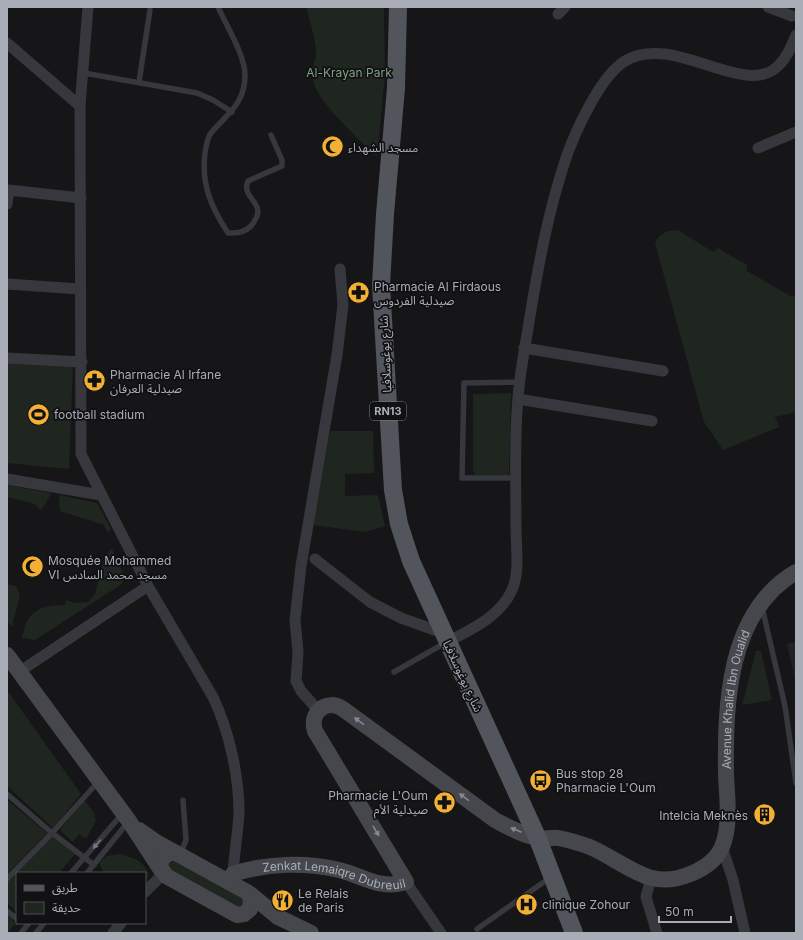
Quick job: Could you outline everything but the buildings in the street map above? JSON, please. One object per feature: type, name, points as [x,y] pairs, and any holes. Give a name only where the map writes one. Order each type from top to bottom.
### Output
[{"type":"main road","name":"شارع يوغوسلافيا","points":[[398,7],[396,88],[386,199],[381,285],[393,490],[400,524],[411,561],[538,839]]},
{"type":"main road","name":"Avenue Khalid Ibn Oualid","points":[[722,847],[727,820],[726,720],[728,693],[736,656],[746,628],[761,604],[787,577],[796,572]]},
{"type":"main road","points":[[7,656],[126,818],[162,872],[233,913],[240,915],[278,917]]},
{"type":"main road","points":[[406,882],[315,731],[314,720],[318,710],[328,705],[339,706],[495,820],[538,839],[556,838],[574,842],[593,849],[650,878],[673,878],[691,873],[708,865],[722,847]]},
{"type":"main road","points":[[126,818],[156,842],[178,854],[231,878],[278,917],[311,933]]},
{"type":"main road","name":"RN13","points":[[538,839],[574,933]]},
{"type":"main road","points":[[162,872],[162,858],[168,854],[178,854]]},
{"type":"main road","name":"Zenkat Lemaiqre Dubreuil","points":[[231,878],[246,870],[301,865],[338,869],[387,886],[406,882]]},
{"type":"main road","points":[[240,915],[248,912],[252,906],[250,894]]},
{"type":"street","points":[[88,7],[84,73],[80,106],[80,289],[82,362],[81,454],[148,586],[213,697],[227,730],[239,802],[231,878]]},
{"type":"street","points":[[768,7],[792,16]]},
{"type":"street","points":[[315,558],[370,602],[445,638],[486,621],[498,609],[512,590],[516,573],[515,478],[518,399],[524,348],[548,214],[566,158],[584,116],[612,72],[626,60],[652,54],[667,53],[681,56],[733,74],[753,76],[764,74],[780,65],[796,35]]},
{"type":"street","points":[[7,43],[80,106]]},
{"type":"street","points":[[758,148],[796,132]]},
{"type":"street","points":[[7,204],[9,190],[81,198]]},
{"type":"street","points":[[318,710],[301,690],[296,681],[298,652],[295,620],[301,566],[337,355],[343,305],[340,269]]},
{"type":"street","points":[[7,284],[80,289]]},
{"type":"street","points":[[524,348],[663,372]]},
{"type":"street","points":[[7,358],[82,362]]},
{"type":"street","points":[[518,399],[652,421]]},
{"type":"street","points":[[7,479],[101,494]]},
{"type":"street","points":[[19,672],[148,586]]},
{"type":"street","points":[[722,847],[733,880],[745,933]]},
{"type":"street","points":[[146,891],[162,872]]},
{"type":"street","points":[[650,878],[646,897],[657,933]]},
{"type":"street","name":"Zenkat Lemaiqre Dubreuil","points":[[406,882],[441,933]]},
{"type":"street","points":[[113,933],[120,924]]},
{"type":"lane","points":[[218,7],[242,59],[244,69],[244,88],[232,112],[210,134],[203,169],[206,192],[217,217],[228,233],[238,233],[247,230],[258,217],[258,209],[247,190],[248,181],[282,166],[282,160],[271,135]]},
{"type":"lane","points":[[139,82],[150,10]]},
{"type":"lane","points":[[84,73],[197,93],[213,100],[232,112]]},
{"type":"lane","points":[[515,478],[462,478],[464,383],[520,382]]},
{"type":"lane","points":[[761,604],[785,706],[796,783]]},
{"type":"lane","points":[[394,672],[445,638]]},
{"type":"lane","points":[[7,879],[52,833],[99,781]]},
{"type":"lane","points":[[7,794],[52,833],[94,865]]},
{"type":"lane","points":[[178,854],[186,840],[183,800]]},
{"type":"lane","points":[[73,872],[85,857],[126,818]]},
{"type":"lane","points":[[88,872],[126,818]]},
{"type":"lane","points":[[477,929],[553,876]]},
{"type":"lane","points":[[7,911],[16,918]]},
{"type":"lane","points":[[21,933],[28,924]]},
{"type":"lane","points":[[36,933],[43,924]]},
{"type":"shaded area","points":[[796,642],[796,685],[787,644]]},
{"type":"green space","name":"Al-Krayan Park","points":[[306,7],[384,7],[385,74],[377,157],[339,120],[321,98],[315,87],[312,74],[316,49]]},
{"type":"green space","points":[[678,230],[713,252],[718,248],[747,265],[747,271],[792,297],[796,295],[796,412],[775,417],[779,427],[723,450],[704,422],[655,243],[659,236],[664,233]]},
{"type":"green space","name":"football stadium","points":[[7,359],[73,364],[69,469],[7,463]]},
{"type":"green space","points":[[511,393],[509,476],[475,475],[473,471],[473,394]]},
{"type":"green space","points":[[330,431],[373,431],[374,473],[345,474],[345,496],[378,495],[385,526],[365,532],[313,525]]},
{"type":"green space","points":[[7,485],[51,493],[45,505],[40,510],[35,504],[7,497]]},
{"type":"green space","points":[[59,495],[97,503],[111,529],[108,533],[104,525],[60,511]]},
{"type":"green space","points":[[112,548],[124,576],[122,584],[35,640],[22,638],[27,621],[36,611],[41,608],[65,605],[66,600],[76,603],[88,602],[95,594],[104,558]]},
{"type":"green space","points":[[7,584],[16,586],[20,595],[12,627],[7,621]]},
{"type":"green space","points":[[756,651],[761,651],[772,700],[742,705]]},
{"type":"green space","points":[[7,690],[81,794],[53,828],[7,786]]},
{"type":"green space","points":[[7,800],[47,833],[7,874]]},
{"type":"green space","points":[[84,800],[94,813],[96,821],[86,839],[79,834],[73,842],[60,830]]},
{"type":"green space","points":[[51,836],[75,854],[60,872],[17,872]]},
{"type":"green space","points":[[121,854],[135,859],[147,870],[149,875],[146,882],[146,872],[104,872],[99,863],[106,856]]},
{"type":"green space","points":[[172,859],[243,897],[243,909],[170,872],[166,864]]},
{"type":"green space","points":[[16,873],[16,911],[7,903],[7,883]]},
{"type":"green space","points":[[7,915],[16,923],[7,933]]},
{"type":"place","name":"مسجد الشهداء","points":[[332,147]]},
{"type":"place","name":"Pharmacie Al Firdaous صيدلية الفردوس","points":[[358,293]]},
{"type":"place","name":"Pharmacie Al Irfane صيدلية العرفان","points":[[94,381]]},
{"type":"place","name":"football stadium","points":[[39,414]]},
{"type":"place","name":"Mosquée Mohammed VI مسجد محمد السادس","points":[[33,567]]},
{"type":"place","name":"Bus stop 28 Pharmacie L'Oum","points":[[541,780]]},
{"type":"place","name":"Pharmacie L'Oum صيدلية الأم","points":[[444,802]]},
{"type":"place","name":"Intelcia Meknès","points":[[764,815]]},
{"type":"place","name":"Le Relais de Paris","points":[[282,900]]},
{"type":"place","name":"clinique Zohour","points":[[526,904]]}]
